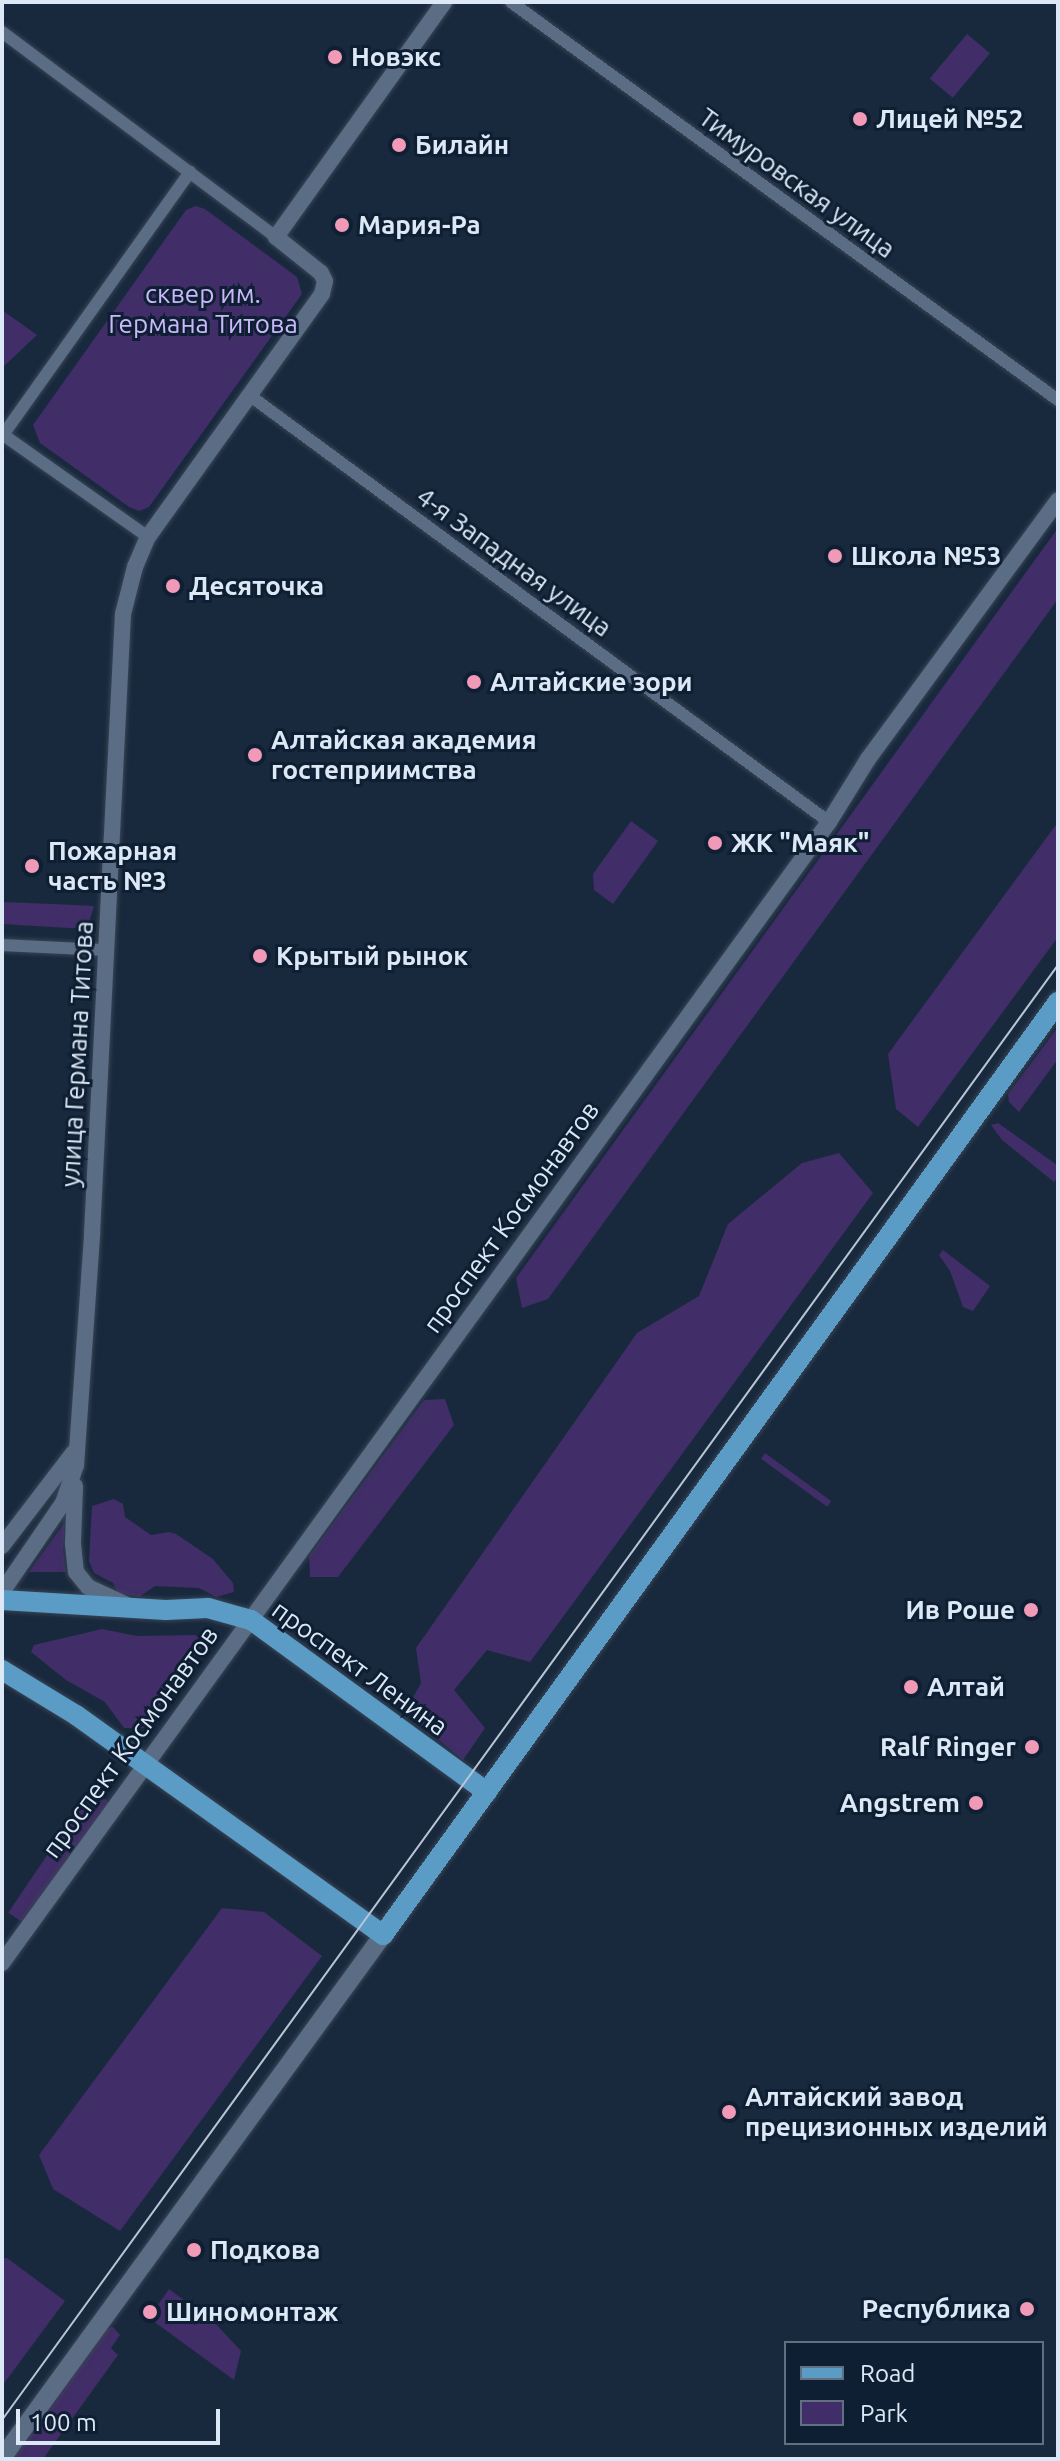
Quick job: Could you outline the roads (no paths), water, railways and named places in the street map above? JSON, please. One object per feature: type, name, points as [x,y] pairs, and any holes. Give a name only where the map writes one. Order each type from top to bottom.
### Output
[{"type":"main road","points":[[2,2458],[1058,1002]]},
{"type":"main road","name":"проспект Ленина","points":[[2,1600],[136,1608],[208,1608],[251,1620],[487,1792]]},
{"type":"main road","points":[[2,1670],[76,1715],[383,1935]]},
{"type":"street","points":[[276,237],[444,2]]},
{"type":"street","name":"Тимуровская улица","points":[[511,2],[1058,400]]},
{"type":"street","name":"улица Германа Титова","points":[[2,32],[276,237],[321,273],[325,281],[322,294],[148,537],[135,567],[123,614],[76,1465]]},
{"type":"street","points":[[148,537],[2,434],[190,172]]},
{"type":"street","name":"4-я Западная улица","points":[[249,395],[829,822]]},
{"type":"street","name":"проспект Космонавтов","points":[[2,1963],[829,822],[868,759],[1058,500]]},
{"type":"street","points":[[2,945],[106,950]]},
{"type":"street","points":[[2,1546],[67,1464],[79,1432]]},
{"type":"street","points":[[2,1592],[63,1503],[76,1465]]},
{"type":"street","points":[[76,1465],[73,1544],[76,1572],[88,1587],[136,1608]]},
{"type":"tram line","points":[[2,2420],[1058,965]]},
{"type":"place","name":"Новэкс","points":[[335,57]]},
{"type":"place","name":"Лицей №52","points":[[860,119]]},
{"type":"place","name":"Билайн","points":[[399,145]]},
{"type":"place","name":"Мария-Ра","points":[[342,225]]},
{"type":"place","name":"Школа №53","points":[[835,556]]},
{"type":"place","name":"Десяточка","points":[[173,586]]},
{"type":"place","name":"Алтайские зори","points":[[474,682]]},
{"type":"place","name":"Алтайская академия гостеприимства","points":[[255,755]]},
{"type":"place","name":"ЖК \"Маяк\"","points":[[715,843]]},
{"type":"place","name":"Пожарная часть №3","points":[[32,866]]},
{"type":"place","name":"Крытый рынок","points":[[260,956]]},
{"type":"place","name":"Ив Роше","points":[[1031,1610]]},
{"type":"place","name":"Алтай","points":[[911,1687]]},
{"type":"place","name":"Ralf Ringer","points":[[1032,1747]]},
{"type":"place","name":"Angstrem","points":[[976,1803]]},
{"type":"place","name":"Алтайский завод прецизионных изделий","points":[[729,2112]]},
{"type":"place","name":"Подкова","points":[[194,2250]]},
{"type":"place","name":"Республика","points":[[1027,2309]]},
{"type":"place","name":"Шиномонтаж","points":[[150,2312]]},
{"type":"park label","name":"сквер им. Германа Титова","points":[[203,309]]}]
